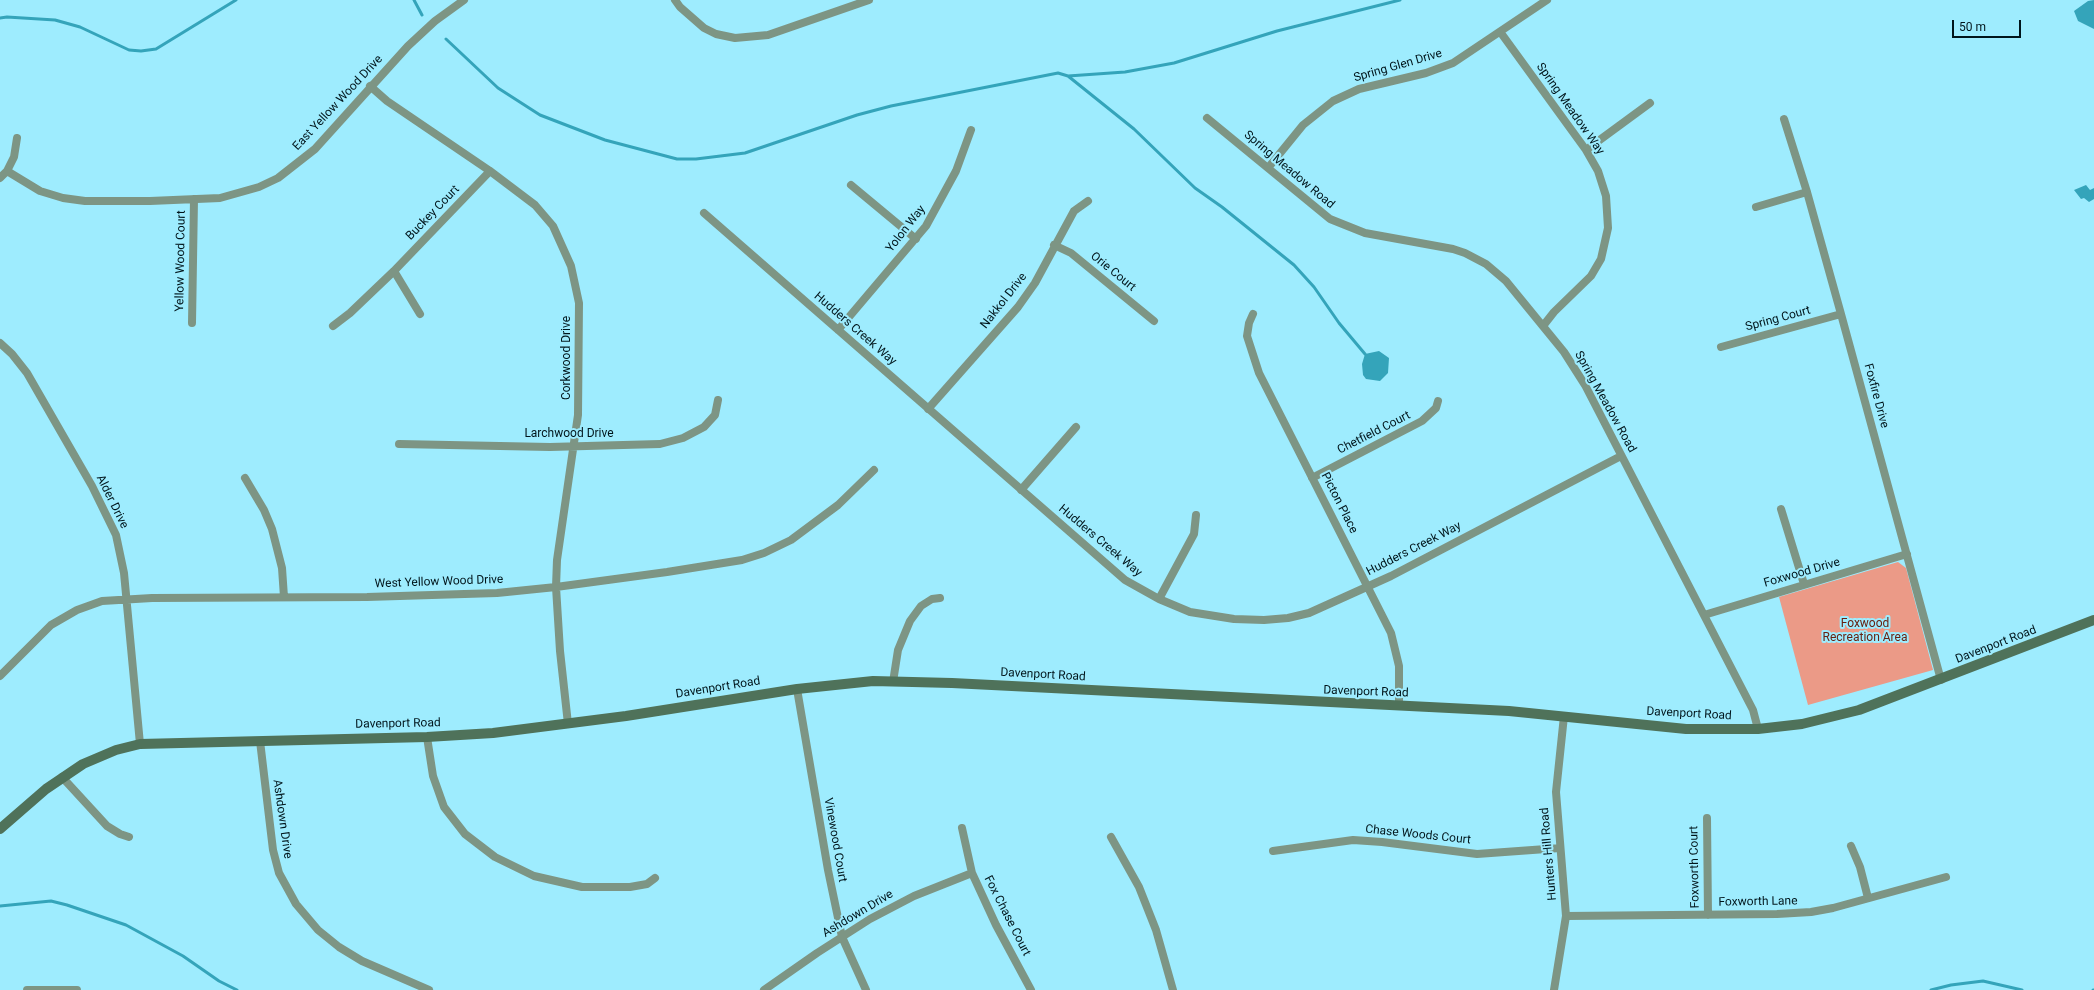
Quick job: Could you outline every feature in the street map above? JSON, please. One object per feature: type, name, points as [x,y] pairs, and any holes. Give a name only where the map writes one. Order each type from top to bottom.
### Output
[{"type":"street","name":"East Yellow Wood Drive","points":[[7,171],[40,191],[63,198],[106,202],[194,199],[234,195],[259,187],[278,178],[315,149],[370,86],[421,33],[464,0]]},
{"type":"street","points":[[675,0],[704,28],[716,34],[735,38],[768,35],[869,0]]},
{"type":"street","name":"Spring Glen Drive","points":[[1268,168],[1303,125],[1333,101],[1359,89],[1445,67],[1463,58],[1547,0]]},
{"type":"street","name":"Spring Meadow Way","points":[[1501,33],[1586,150],[1598,171],[1606,196],[1608,216],[1606,244],[1601,259],[1591,276],[1554,312],[1543,326]]},
{"type":"street","name":"Corkwood Drive","points":[[370,86],[387,101],[520,192],[546,216],[558,236],[571,266],[577,293],[579,324],[578,415],[557,560],[556,587],[560,651],[568,724]]},
{"type":"street","points":[[1586,150],[1650,104]]},
{"type":"street","name":"Spring Meadow Road","points":[[1207,118],[1320,213],[1339,224],[1365,233],[1453,249],[1479,260],[1506,282],[1564,352],[1585,385],[1753,710],[1758,729]]},
{"type":"street","name":"Foxfire Drive","points":[[1784,119],[1807,192],[1941,680]]},
{"type":"street","name":"Yolon Way","points":[[838,330],[916,238],[938,207],[956,171],[970,130]]},
{"type":"street","points":[[0,178],[7,171],[14,157],[16,138]]},
{"type":"street","name":"Buckey Court","points":[[333,326],[350,313],[394,271],[490,171]]},
{"type":"street","points":[[851,185],[916,238]]},
{"type":"street","points":[[1756,207],[1807,192]]},
{"type":"street","name":"Yellow Wood Court","points":[[192,323],[194,199]]},
{"type":"street","name":"Nakkol Drive","points":[[928,409],[1018,307],[1035,283],[1054,245],[1074,211],[1088,201]]},
{"type":"street","name":"Hudders Creek Way","points":[[704,213],[1125,580],[1159,599],[1198,615],[1234,620],[1264,620],[1288,618],[1308,613],[1369,586],[1621,456]]},
{"type":"street","name":"Orie Court","points":[[1054,245],[1071,253],[1154,321]]},
{"type":"street","points":[[394,271],[420,314]]},
{"type":"street","name":"Picton Place","points":[[1253,314],[1247,332],[1250,349],[1269,395],[1369,586],[1395,645],[1399,672],[1399,706]]},
{"type":"street","name":"Spring Court","points":[[1721,347],[1841,314]]},
{"type":"street","name":"Alder Drive","points":[[0,343],[12,354],[26,373],[110,519],[120,551],[127,599],[140,744]]},
{"type":"street","name":"Larchwood Drive","points":[[399,444],[574,447],[646,446],[673,441],[704,427],[715,415],[718,400]]},
{"type":"street","name":"Chetfield Court","points":[[1312,478],[1422,421],[1436,408],[1438,401]]},
{"type":"street","points":[[1021,490],[1076,427]]},
{"type":"street","name":"West Yellow Wood Drive","points":[[0,676],[44,631],[61,618],[102,601],[127,599],[438,596],[556,587],[713,565],[764,553],[791,540],[818,522],[874,470]]},
{"type":"street","points":[[245,478],[264,510],[272,529],[282,568],[284,597]]},
{"type":"street","points":[[1781,509],[1804,584]]},
{"type":"street","points":[[1159,599],[1194,534],[1196,515]]},
{"type":"street","name":"Foxwood Drive","points":[[1704,615],[1907,554]]},
{"type":"street","points":[[893,682],[898,650],[910,621],[924,604],[932,599],[940,598]]},
{"type":"street","name":"Davenport Road","points":[[0,829],[62,777],[93,759],[116,750],[140,744],[427,737],[493,733],[568,724],[797,689],[854,682],[893,682],[1399,706],[1564,716],[1686,729],[1758,729],[1802,724],[1859,710],[1941,680],[2094,620]]},
{"type":"street","name":"Vinewood Court","points":[[797,689],[828,870],[842,937],[866,990]]},
{"type":"street","name":"Hunters Hill Road","points":[[1554,990],[1566,916],[1566,896],[1560,848],[1556,792],[1564,716]]},
{"type":"street","points":[[427,737],[433,776],[444,807],[465,834],[495,857],[534,876],[582,887],[634,887],[647,884],[655,878]]},
{"type":"street","name":"Ashdown Drive","points":[[260,741],[274,857],[279,873],[296,904],[318,930],[339,947],[362,962],[429,990]]},
{"type":"street","points":[[62,777],[106,826],[129,837]]},
{"type":"street","name":"Foxworth Court","points":[[1707,818],[1708,915]]},
{"type":"street","name":"Fox Chase Court","points":[[962,828],[972,874],[996,925],[1031,990]]},
{"type":"street","points":[[1111,837],[1139,887],[1156,930],[1173,990]]},
{"type":"street","name":"Chase Woods Court","points":[[1273,850],[1353,840],[1382,842],[1477,854],[1560,848]]},
{"type":"street","points":[[1851,846],[1860,867],[1868,898]]},
{"type":"street","name":"Ashdown Drive","points":[[764,990],[870,919],[914,896],[972,874]]},
{"type":"street","name":"Foxworth Lane","points":[[1566,916],[1708,915],[1811,912],[1832,908],[1946,877]]},
{"type":"street","points":[[27,990],[77,990]]},
{"type":"green space","name":"Foxwood Recreation Area","points":[[1898,562],[1906,568],[1933,670],[1808,705],[1779,597]]},
{"type":"water","points":[[2094,0],[2094,29],[2078,21],[2074,11],[2088,1]]},
{"type":"water","points":[[2086,185],[2090,190],[2094,188],[2094,199],[2089,202],[2084,198],[2081,199],[2074,190]]},
{"type":"water","points":[[1379,351],[1389,358],[1388,373],[1380,381],[1366,379],[1363,375],[1362,364],[1365,354]]},
{"type":"waterway","points":[[0,18],[7,17],[55,20],[80,27],[129,50],[141,51],[156,49],[236,0]]},
{"type":"waterway","points":[[414,0],[422,15]]},
{"type":"waterway","points":[[1068,76],[1125,72],[1174,63],[1277,31],[1400,0]]},
{"type":"waterway","points":[[446,39],[498,88],[540,115],[605,140],[677,159],[696,159],[745,153],[857,115],[891,106],[1058,73],[1068,76],[1134,129],[1195,188],[1222,207],[1294,265],[1314,287],[1339,323],[1365,354]]},
{"type":"waterway","points":[[0,906],[51,901],[126,925],[183,956],[219,981],[237,990]]},
{"type":"waterway","points":[[1931,990],[1951,985],[1983,981],[2022,990]]}]
